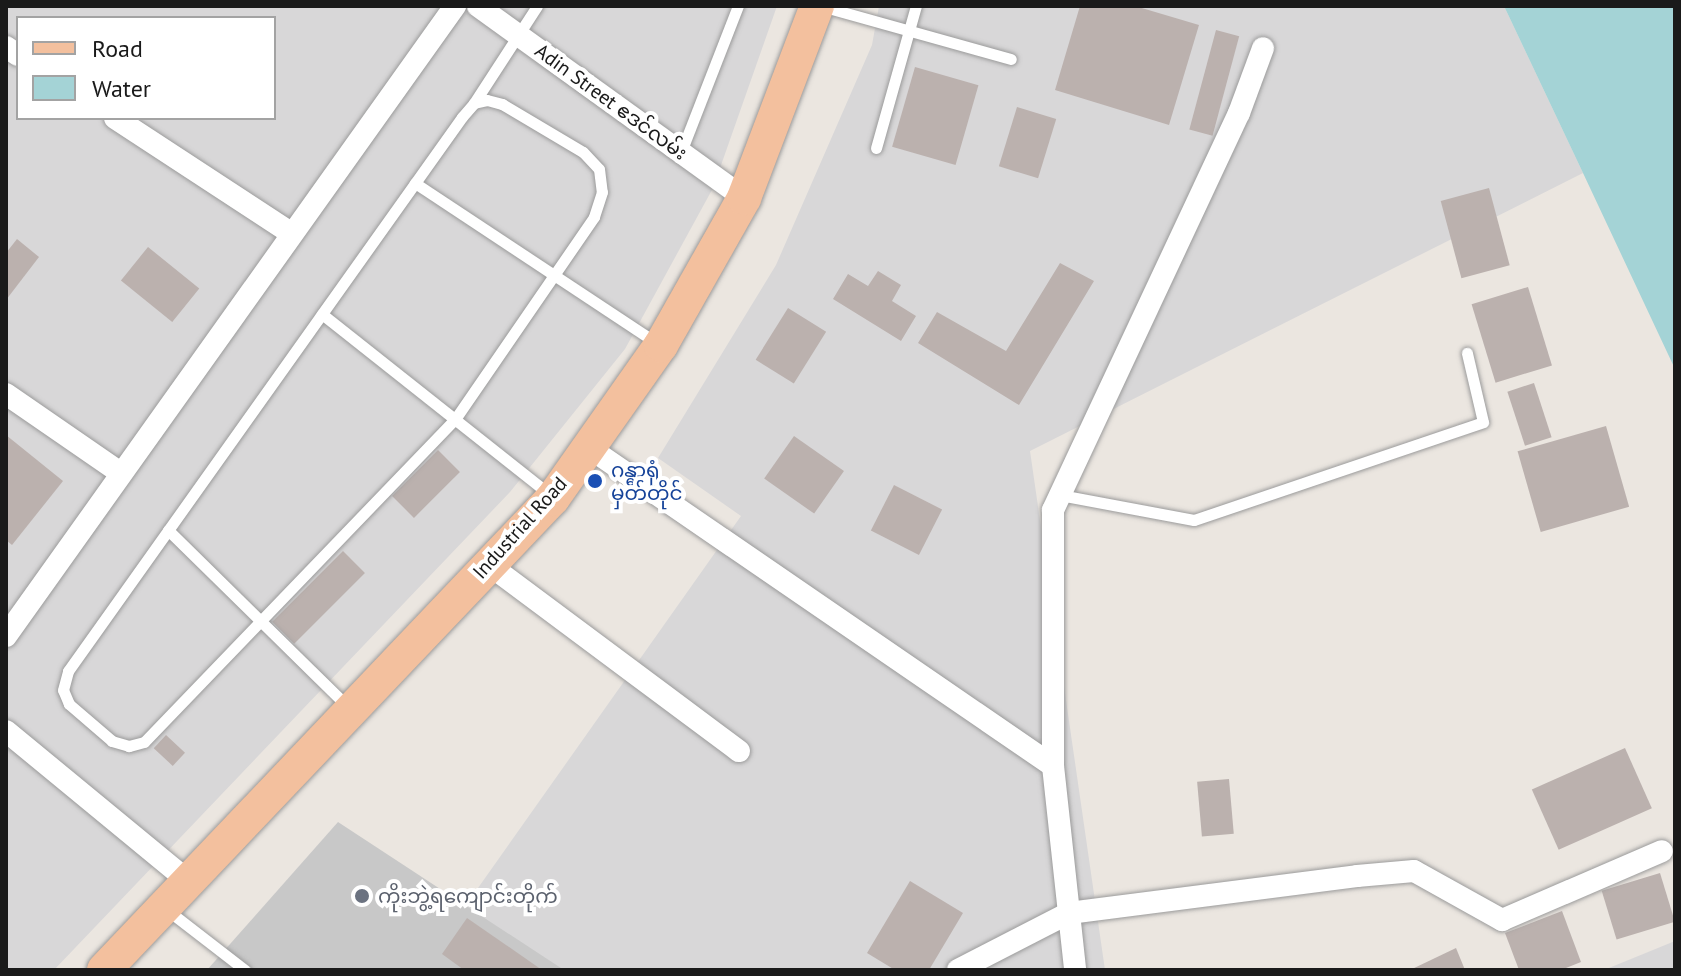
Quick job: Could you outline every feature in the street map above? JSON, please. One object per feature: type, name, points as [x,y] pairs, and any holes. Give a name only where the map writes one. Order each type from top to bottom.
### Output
[{"type":"main road","name":"Industrial Road","points":[[104,970],[349,708],[553,498],[661,345],[744,198],[818,6]]},
{"type":"street","points":[[6,636],[119,472],[455,6]]},
{"type":"street","name":"Adin Street ဧဒင်လမ်း","points":[[478,6],[744,198]]},
{"type":"street","points":[[1075,970],[1053,766],[1053,510],[1239,113],[1263,48]]},
{"type":"street","points":[[118,120],[291,233]]},
{"type":"street","points":[[6,394],[119,472]]},
{"type":"street","points":[[588,447],[1053,766]]},
{"type":"street","points":[[488,564],[739,751]]},
{"type":"street","points":[[6,731],[187,880]]},
{"type":"street","points":[[958,970],[1069,913],[1414,871],[1502,920],[1662,851]]},
{"type":"lane","points":[[474,103],[502,104],[583,152],[599,169],[602,192],[594,217],[455,419],[144,742],[129,746],[112,741],[69,704],[63,690],[68,671],[474,103],[537,6]]},
{"type":"lane","points":[[681,152],[738,6]]},
{"type":"lane","points":[[818,6],[911,29],[1011,59]]},
{"type":"lane","points":[[876,148],[916,6]]},
{"type":"lane","points":[[415,183],[661,345]]},
{"type":"lane","points":[[322,314],[553,498]]},
{"type":"lane","points":[[1060,495],[1194,520],[1483,422],[1467,353]]},
{"type":"lane","points":[[168,530],[349,708]]},
{"type":"lane","points":[[163,906],[245,970]]},
{"type":"shaded area","points":[[6,6],[777,6],[713,188],[625,349],[510,492],[54,970],[6,970]]},
{"type":"shaded area","points":[[879,6],[1504,6],[1583,173],[1030,451],[1105,970],[420,970],[741,516],[658,458],[776,265],[872,45]]},
{"type":"shaded area","name":"ကိုးဘွဲ့ရကျောင်းတိုက်","points":[[338,822],[564,970],[207,970]]},
{"type":"shaded area","points":[[1675,941],[1675,970],[1604,970]]},
{"type":"water","points":[[1504,6],[1675,6],[1675,369],[1583,173]]},
{"type":"building","points":[[1080,6],[1135,6],[1199,25],[1169,125],[1055,90]]},
{"type":"building","points":[[1216,30],[1239,36],[1213,136],[1189,129]]},
{"type":"building","points":[[915,67],[978,85],[956,165],[892,147]]},
{"type":"building","points":[[1017,107],[1056,119],[1038,178],[999,166]]},
{"type":"building","points":[[1489,188],[1510,265],[1461,278],[1441,201]]},
{"type":"building","points":[[17,239],[39,257],[6,300],[6,253]]},
{"type":"building","points":[[148,247],[199,289],[172,322],[121,280]]},
{"type":"building","points":[[1060,263],[1094,281],[1019,405],[918,343],[937,312],[1006,351]]},
{"type":"building","points":[[878,271],[901,285],[892,301],[916,316],[901,341],[833,299],[848,274],[868,286]]},
{"type":"building","points":[[1528,287],[1552,365],[1496,383],[1472,304]]},
{"type":"building","points":[[788,308],[826,332],[794,384],[756,360]]},
{"type":"building","points":[[1534,383],[1552,437],[1525,446],[1507,392]]},
{"type":"building","points":[[1606,426],[1629,507],[1541,532],[1518,451]]},
{"type":"building","points":[[6,435],[63,481],[12,545],[6,540]]},
{"type":"building","points":[[794,436],[844,471],[814,514],[764,479]]},
{"type":"building","points":[[438,450],[460,472],[414,518],[392,496]]},
{"type":"building","points":[[894,485],[942,510],[919,555],[871,530]]},
{"type":"building","points":[[343,551],[365,573],[294,644],[272,622]]},
{"type":"building","points":[[166,735],[185,753],[173,766],[154,748]]},
{"type":"building","points":[[1625,748],[1652,808],[1559,850],[1532,789]]},
{"type":"building","points":[[1229,779],[1234,834],[1202,837],[1197,782]]},
{"type":"building","points":[[1660,873],[1675,922],[1617,940],[1602,891]]},
{"type":"building","points":[[910,881],[963,913],[929,970],[895,970],[867,953]]},
{"type":"building","points":[[1562,911],[1581,962],[1561,970],[1519,970],[1505,933]]},
{"type":"building","points":[[467,918],[542,970],[464,970],[442,954]]},
{"type":"building","points":[[1456,948],[1465,970],[1410,970]]},
{"type":"place","name":"ဂန္ဓာရုံ မှတ်တိုင်","points":[[595,481]]},
{"type":"place","name":"ကိုးဘွဲ့ရကျောင်းတိုက်","points":[[362,896]]}]
